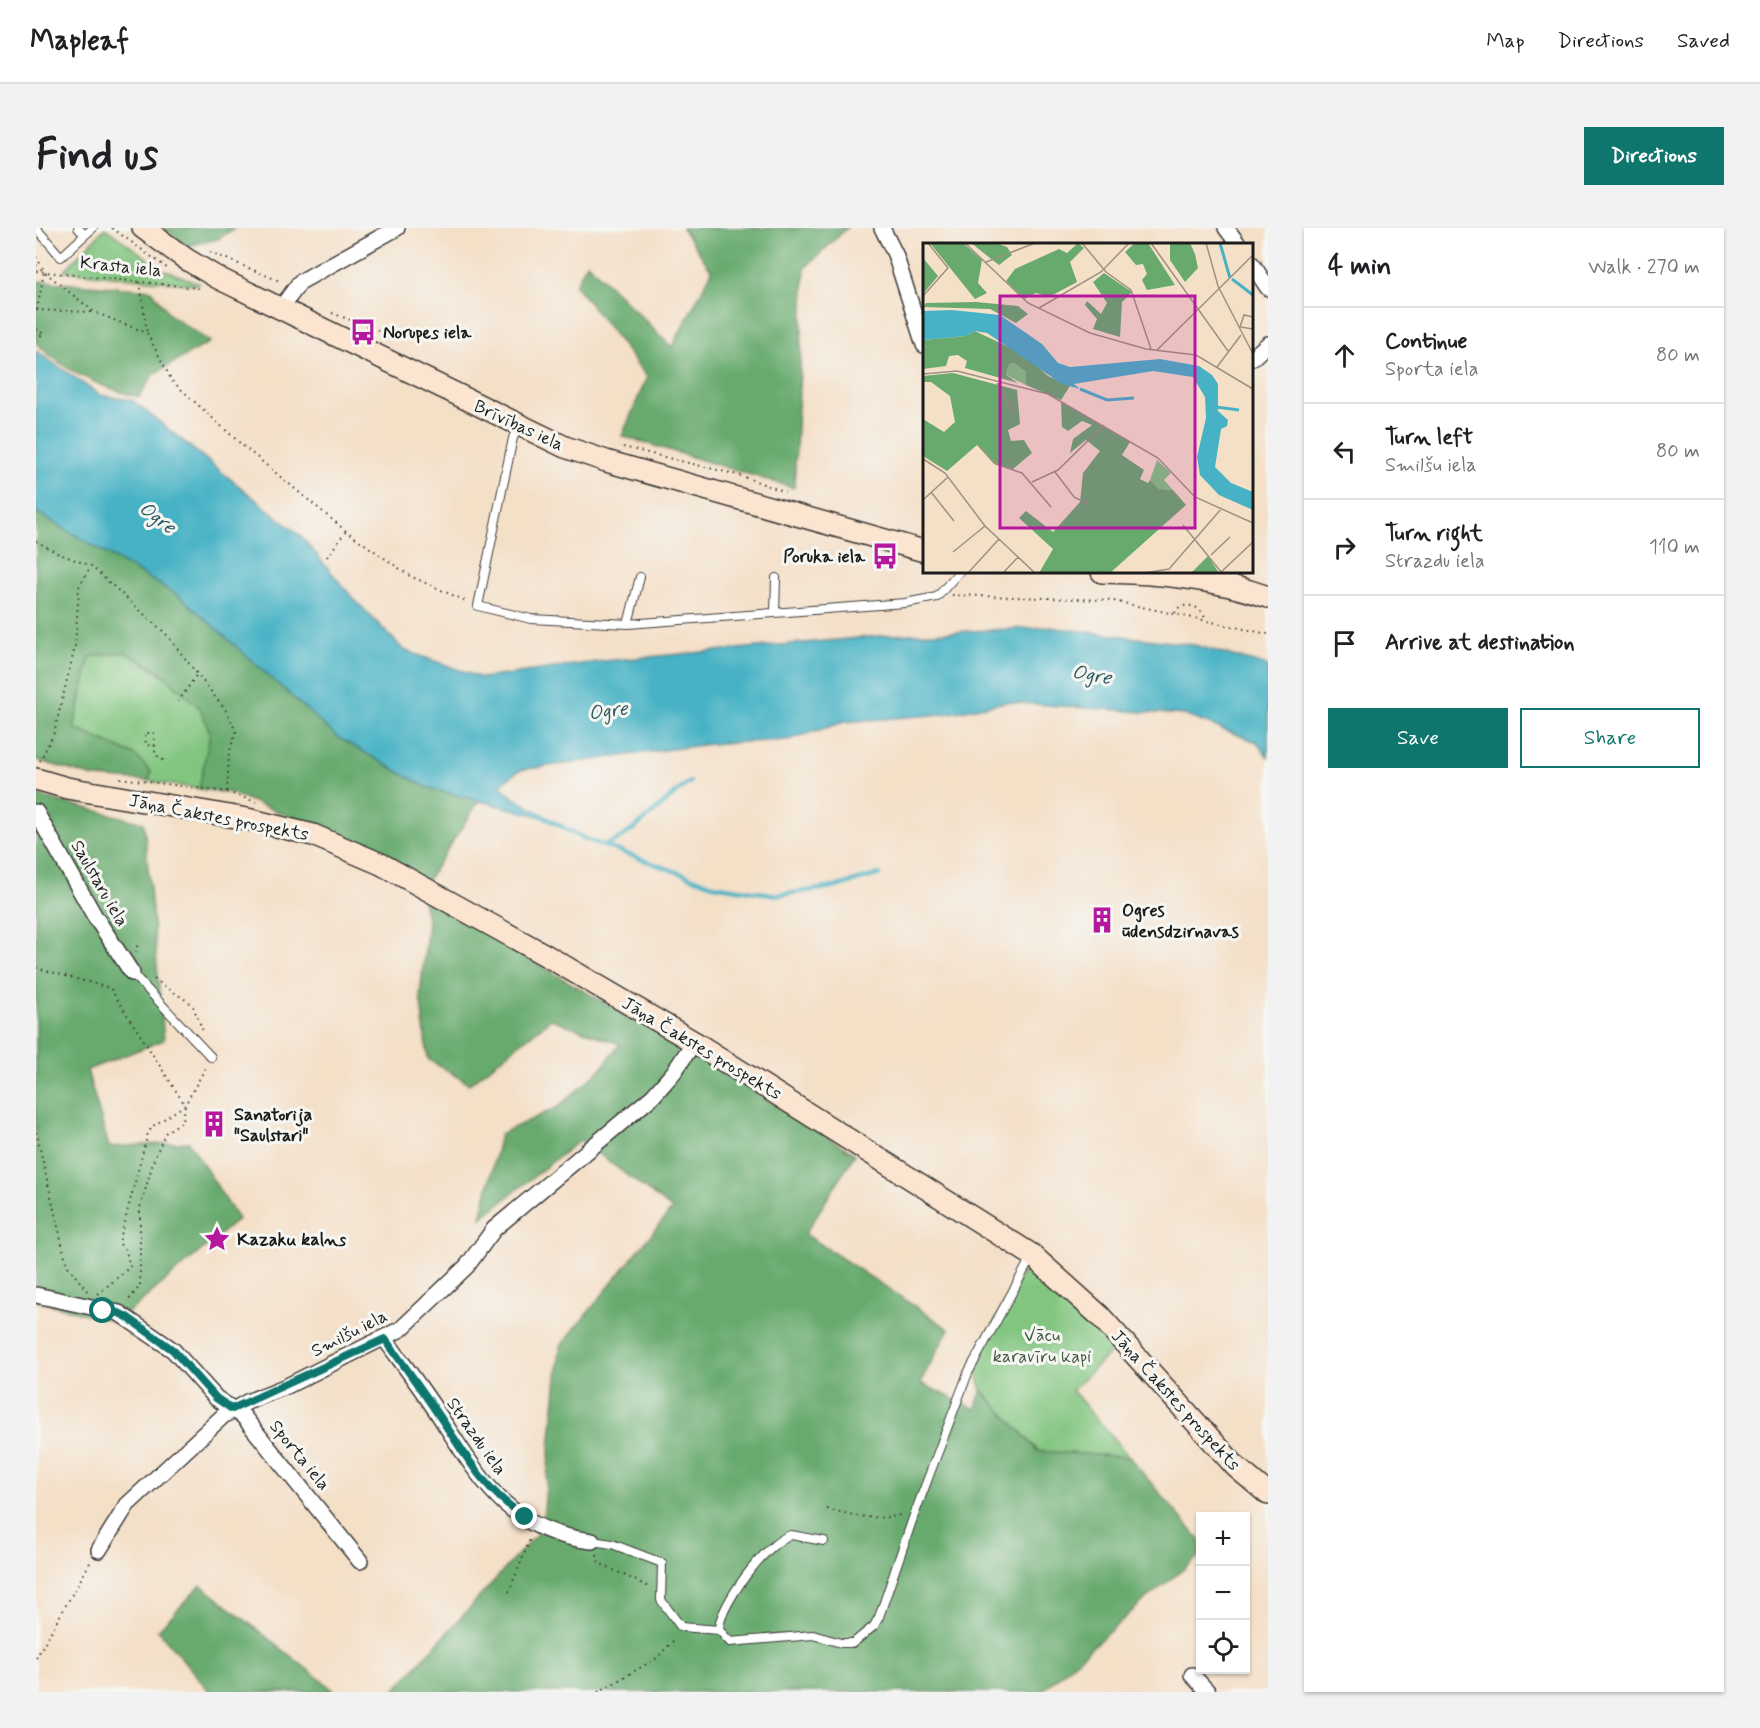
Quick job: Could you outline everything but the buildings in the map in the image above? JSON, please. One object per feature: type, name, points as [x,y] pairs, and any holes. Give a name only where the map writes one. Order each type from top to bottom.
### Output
[{"type":"street","name":"Brīvības iela","points":[[143,228],[216,277],[519,426],[606,461],[923,551]]},
{"type":"street","points":[[281,308],[300,282],[398,228]]},
{"type":"street","points":[[882,228],[895,254],[923,342]]},
{"type":"street","points":[[1226,228],[1237,243]]},
{"type":"street","points":[[1253,267],[1268,288]]},
{"type":"street","points":[[1253,356],[1268,344]]},
{"type":"street","points":[[1134,573],[1165,574],[1231,586],[1268,597]]},
{"type":"street","name":"Jāņa Čakstes prospekts","points":[[37,767],[67,788],[247,819],[294,829],[342,845],[442,897],[694,1042],[1032,1255],[1100,1316],[1236,1467],[1268,1494]]},
{"type":"street","name":"Saulstaru iela","points":[[36,812],[94,915],[135,968]]},
{"type":"street","name":"Smilšu iela","points":[[99,1550],[127,1505],[232,1409],[385,1339],[401,1329],[467,1266],[494,1229],[653,1096],[674,1072],[694,1042]]},
{"type":"street","points":[[36,1295],[119,1313]]},
{"type":"street","name":"Sporta iela","points":[[119,1313],[173,1350],[216,1398],[243,1416],[360,1561]]},
{"type":"street","name":"Strazdu iela","points":[[385,1339],[436,1411],[475,1473],[502,1502],[568,1539],[592,1541]]},
{"type":"street","points":[[1192,1675],[1208,1692]]},
{"type":"lane","points":[[36,228],[61,257],[93,228]]},
{"type":"lane","points":[[78,228],[85,236]]},
{"type":"lane","points":[[519,426],[513,438],[478,606],[531,619],[628,624],[905,603],[937,597],[958,573]]},
{"type":"lane","points":[[628,624],[640,577]]},
{"type":"lane","points":[[775,613],[776,578]]},
{"type":"lane","points":[[135,968],[211,1057]]},
{"type":"lane","points":[[824,1541],[791,1535],[772,1545],[744,1579],[719,1620],[719,1630],[730,1642],[813,1635],[841,1643],[853,1643],[874,1626],[915,1510],[973,1361],[1032,1255]]},
{"type":"lane","points":[[592,1541],[612,1544],[662,1563],[661,1600],[681,1627],[719,1630]]},
{"type":"path","points":[[36,257],[44,270],[37,310],[94,312]]},
{"type":"path","points":[[224,258],[278,282],[290,278],[300,282]]},
{"type":"path","points":[[36,265],[94,312],[147,333]]},
{"type":"path","name":"Krasta iela","points":[[36,272],[44,270],[202,289]]},
{"type":"path","points":[[140,282],[147,333],[171,381],[242,445],[346,531],[410,576],[478,606]]},
{"type":"path","points":[[329,312],[377,330],[394,345]]},
{"type":"path","points":[[36,329],[44,334],[36,338]]},
{"type":"path","points":[[623,447],[742,476],[789,494]]},
{"type":"path","points":[[327,557],[346,531]]},
{"type":"path","points":[[36,541],[57,553],[92,566],[166,634],[226,712],[236,732],[229,753],[227,792],[116,778]]},
{"type":"path","points":[[37,767],[54,733],[75,647],[79,587],[92,566]]},
{"type":"path","points":[[937,597],[966,594],[1109,600],[1268,634]]},
{"type":"path","points":[[1175,613],[1178,608],[1192,605],[1199,608],[1205,619]]},
{"type":"path","points":[[178,702],[197,674]]},
{"type":"path","points":[[155,746],[146,745],[145,733],[154,733],[155,746],[155,754],[166,763]]},
{"type":"path","points":[[135,968],[138,942]]},
{"type":"path","points":[[36,968],[110,987],[185,1105]]},
{"type":"path","points":[[148,974],[192,1004],[204,1034],[205,1043],[200,1046]]},
{"type":"path","points":[[119,1313],[140,1287],[140,1208],[154,1159],[166,1132],[183,1121],[185,1105],[211,1057]]},
{"type":"path","points":[[36,1132],[67,1265],[93,1298],[130,1267],[126,1251],[118,1243],[148,1133],[153,1126],[185,1105]]},
{"type":"path","points":[[827,1509],[861,1517],[891,1518],[915,1510]]},
{"type":"path","points":[[509,1592],[537,1523]]},
{"type":"path","points":[[592,1541],[599,1563],[653,1589],[661,1600]]},
{"type":"path","points":[[36,1658],[99,1550]]},
{"type":"path","points":[[598,1692],[657,1658],[675,1640],[681,1627]]},
{"type":"green space","points":[[105,228],[164,270],[199,283],[197,285],[64,271]]},
{"type":"green space","points":[[162,228],[235,228],[218,239],[187,246]]},
{"type":"green space","points":[[682,228],[847,228],[805,268],[794,488],[622,436],[647,377],[575,285],[587,263],[672,347],[712,271]]},
{"type":"green space","points":[[36,281],[152,290],[170,315],[210,342],[154,374],[139,397],[111,389],[71,370],[36,343]]},
{"type":"green space","points":[[36,512],[181,597],[337,737],[426,787],[479,801],[423,887],[294,829],[296,819],[231,793],[199,789],[210,733],[200,708],[158,670],[124,652],[90,657],[74,728],[135,755],[151,772],[149,781],[94,777],[36,760]]},
{"type":"green space","points":[[124,652],[176,685],[200,708],[207,720],[210,739],[199,789],[149,781],[151,772],[135,755],[74,728],[90,657]]},
{"type":"green space","points":[[36,795],[144,823],[164,1040],[87,1070],[109,1147],[189,1142],[238,1219],[117,1322],[36,1301]]},
{"type":"green space","points":[[422,897],[688,1051],[855,1154],[805,1234],[949,1329],[920,1383],[975,1409],[982,1390],[1038,1451],[1129,1457],[1196,1535],[1196,1559],[1146,1599],[1041,1692],[393,1692],[542,1528],[560,1347],[672,1209],[580,1140],[481,1218],[500,1134],[558,1107],[601,1069],[620,1044],[551,1019],[469,1084],[428,1059],[420,995],[428,922]]},
{"type":"green space","name":"Vācu karavīru kapi","points":[[1028,1262],[1081,1310],[1115,1348],[1072,1390],[1129,1457],[1038,1451],[982,1390],[973,1361]]},
{"type":"green space","points":[[201,1585],[336,1692],[210,1692],[158,1630]]},
{"type":"water","name":"Ogre","points":[[36,351],[100,395],[132,400],[300,535],[352,597],[404,650],[482,678],[603,661],[891,635],[1049,627],[1195,645],[1268,666],[1268,757],[1257,742],[1184,715],[1006,702],[945,714],[844,722],[788,740],[709,744],[520,770],[500,785],[514,798],[544,815],[542,817],[426,787],[337,737],[181,597],[36,512]]},
{"type":"waterway","points":[[604,845],[626,835],[690,782]]},
{"type":"waterway","points":[[537,813],[583,838],[713,885],[777,895],[835,887],[880,874]]},
{"type":"place","name":"Norupes iela","points":[[363,332]]},
{"type":"place","name":"Poruka iela","points":[[885,556]]},
{"type":"place","name":"Ogres ūdensdzirnavas","points":[[1102,920]]},
{"type":"place","name":"Sanatorija \"Saulstari\"","points":[[214,1124]]},
{"type":"place","name":"Kazaku kalns","points":[[217,1239]]},
{"type":"route","points":[[103,1311],[119,1313],[127,1317],[173,1350],[183,1364],[216,1398],[232,1409],[287,1386],[385,1339],[436,1411],[475,1473],[502,1502],[525,1517]]}]
